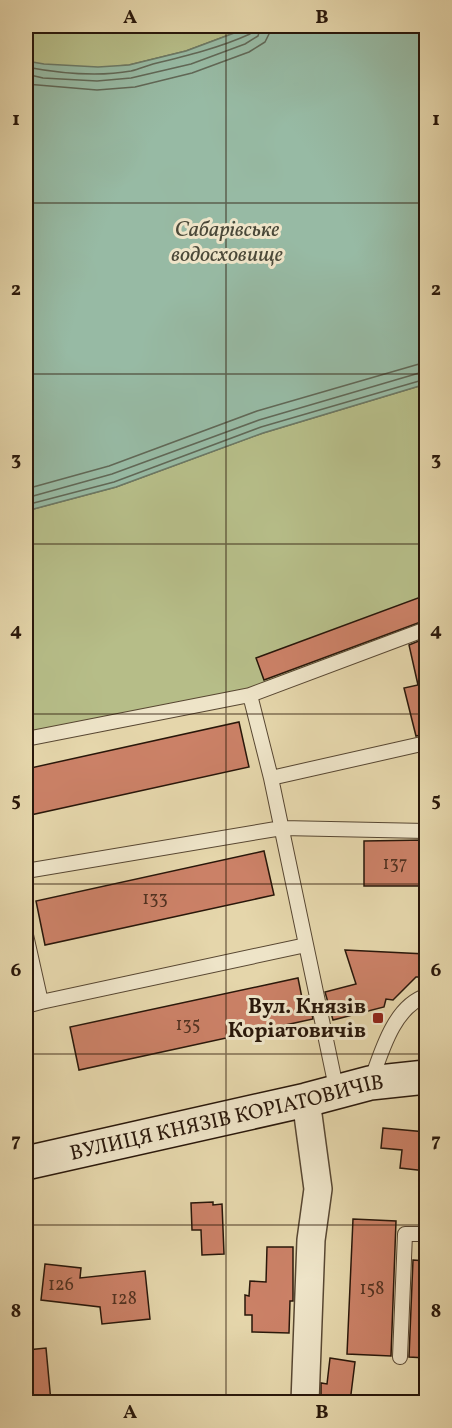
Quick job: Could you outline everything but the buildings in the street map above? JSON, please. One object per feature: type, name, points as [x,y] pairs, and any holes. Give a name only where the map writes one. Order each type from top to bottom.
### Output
[{"type":"main road","name":"ВУЛИЦЯ КНЯЗІВ КОРІАТОВИЧІВ","points":[[26,1162],[370,1083],[426,1077]]},
{"type":"street","points":[[305,1402],[311,1240],[318,1190],[321,1096]]},
{"type":"lane","points":[[26,739],[250,695],[426,629]]},
{"type":"lane","points":[[250,695],[271,778],[306,945],[321,1096]]},
{"type":"lane","points":[[271,778],[426,743]]},
{"type":"lane","points":[[26,871],[282,828],[426,831]]},
{"type":"lane","points":[[26,935],[40,1002]]},
{"type":"lane","points":[[26,1006],[306,945]]},
{"type":"lane","points":[[370,1083],[392,1026],[412,1005],[426,996]]},
{"type":"lane","points":[[400,1357],[405,1234],[426,1234]]},
{"type":"shaded area","points":[[26,26],[253,26],[186,51],[118,66],[26,157]]},
{"type":"shaded area","points":[[426,384],[426,629],[250,695],[26,739],[26,511],[116,487],[263,433]]},
{"type":"water","name":"Сабарівське водосховище","points":[[253,26],[426,26],[426,384],[263,433],[116,487],[26,511],[26,61],[98,67],[129,65],[186,51]]},
{"type":"place","name":"Вул. Князів Коріатовичів","points":[[378,1018]]}]
